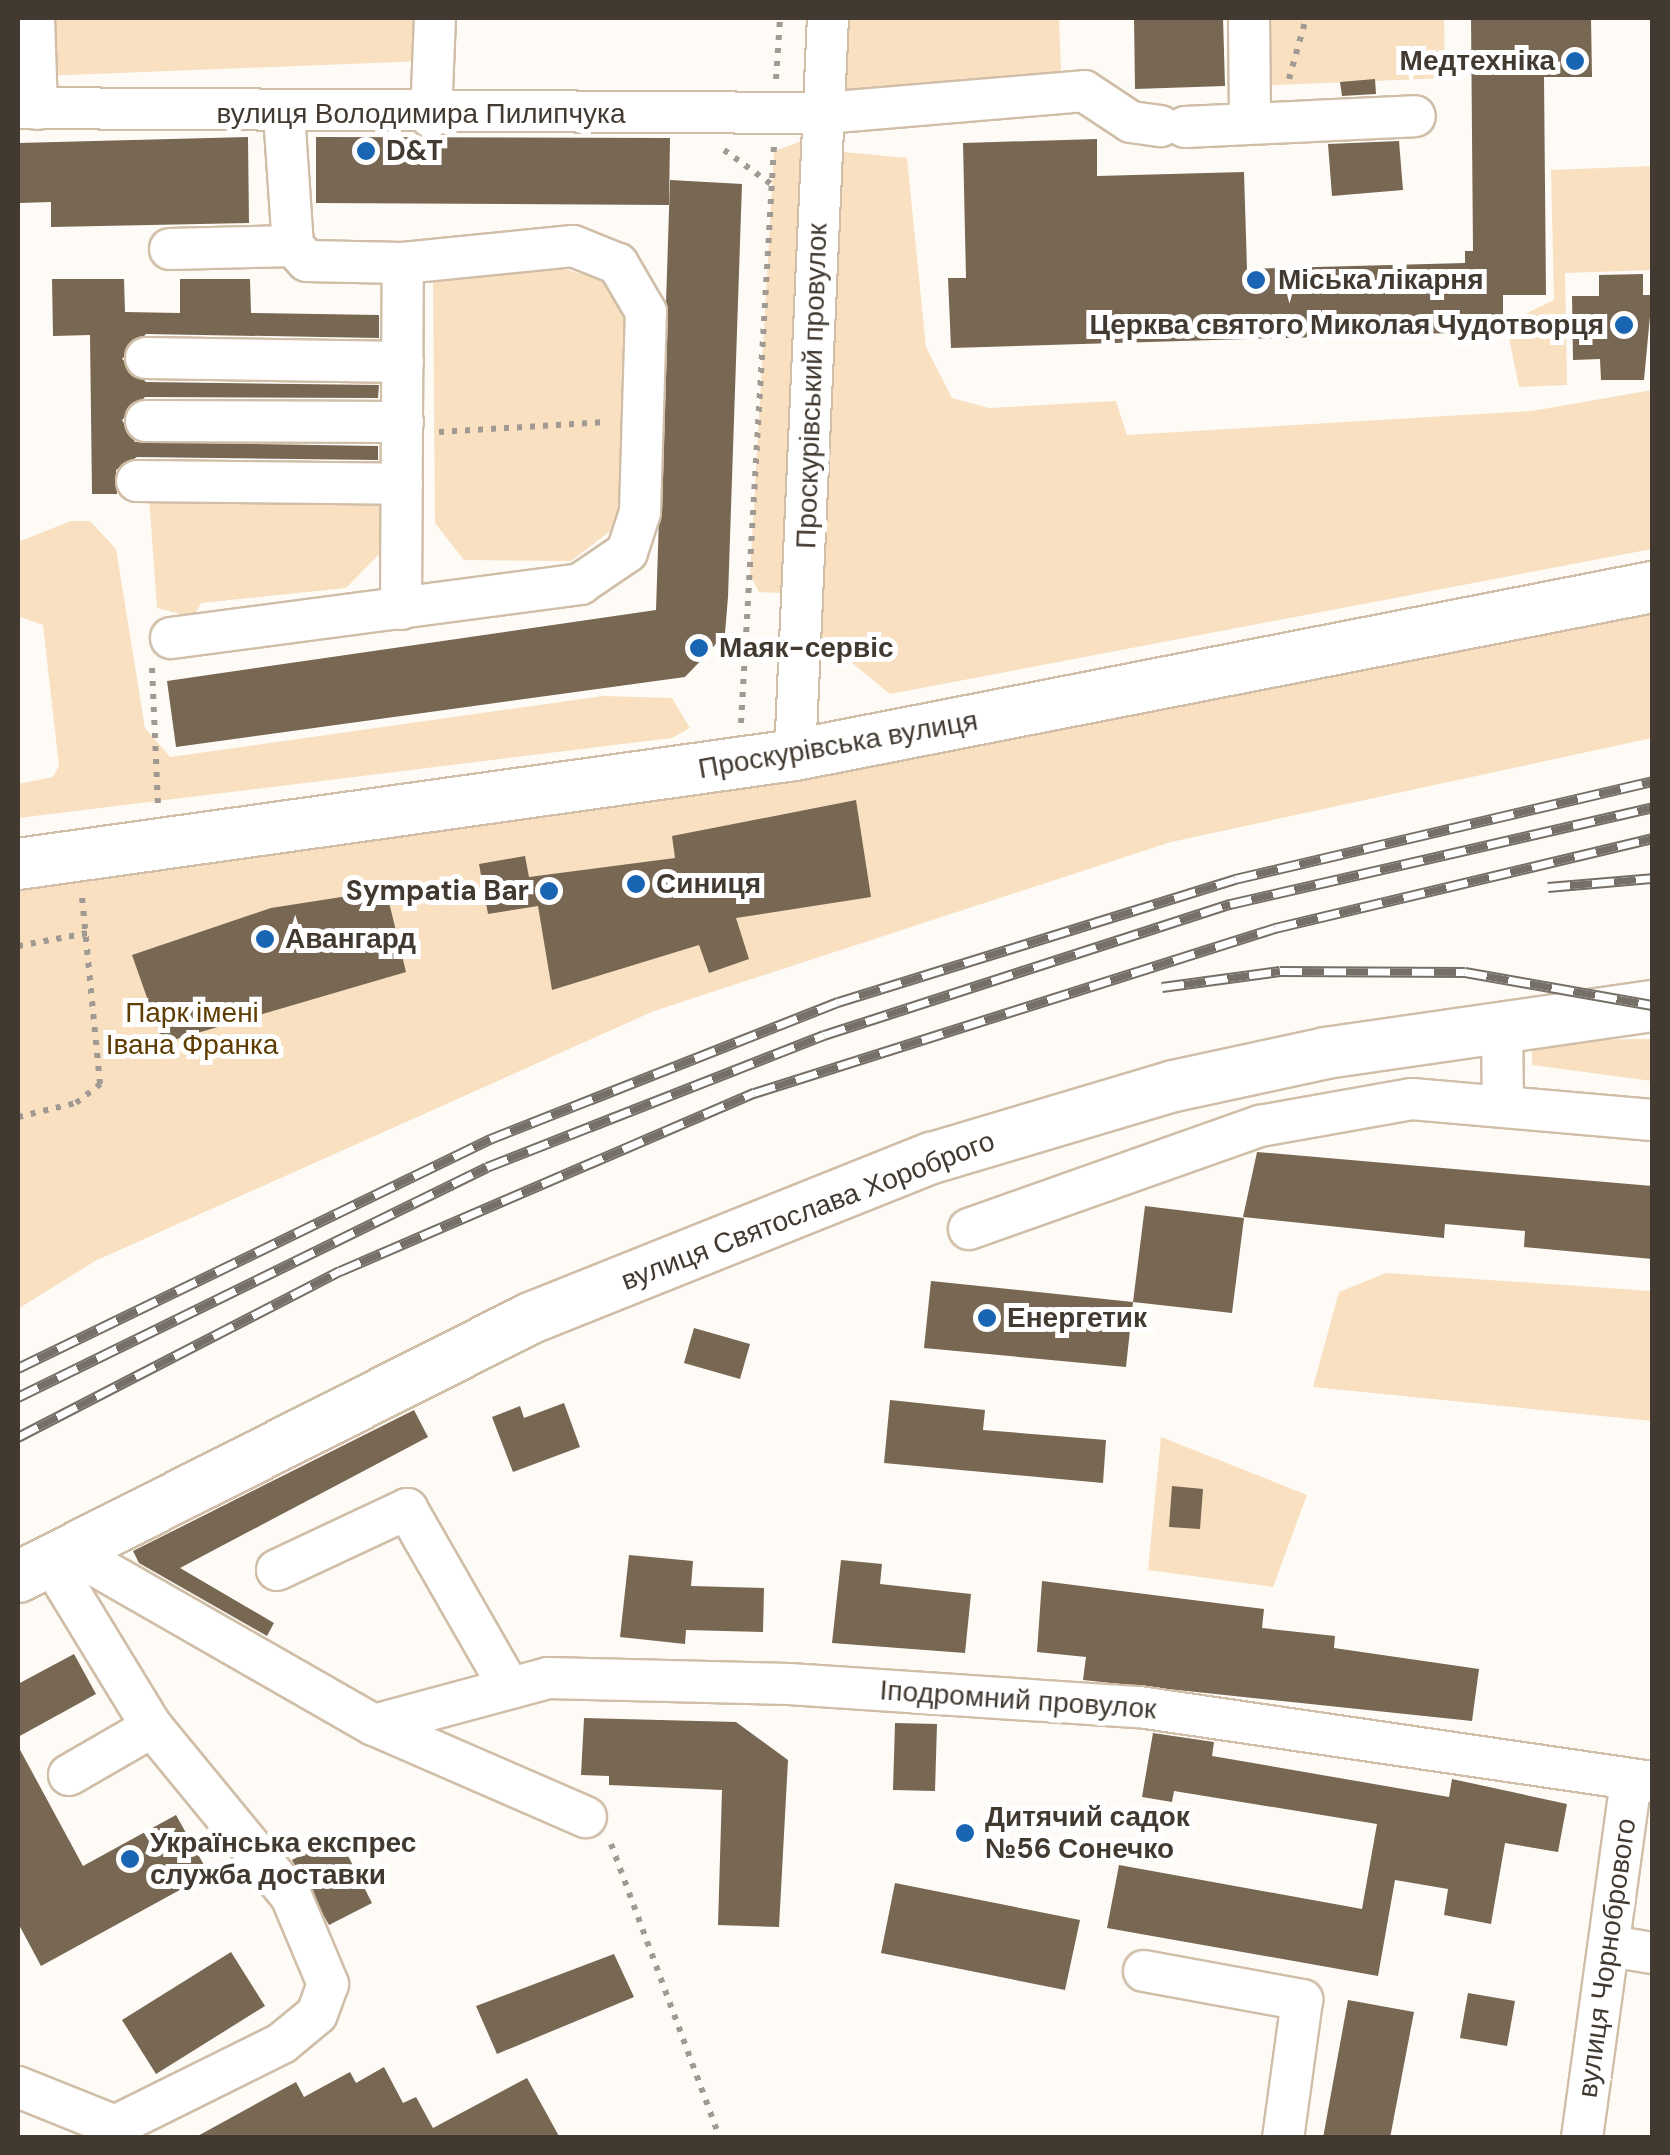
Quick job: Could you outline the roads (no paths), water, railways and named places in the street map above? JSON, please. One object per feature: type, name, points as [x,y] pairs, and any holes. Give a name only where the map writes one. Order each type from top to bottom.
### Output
[{"type":"main road","name":"Проскурівська вулиця","points":[[18,864],[796,755],[1652,587]]},
{"type":"main road","name":"вулиця Святослава Хороброго","points":[[45,1562],[531,1318],[932,1158],[1174,1086],[1502,1026],[1652,1006]]},
{"type":"street","points":[[27,108],[34,18]]},
{"type":"street","points":[[431,118],[436,18]]},
{"type":"street","name":"Проскурівський провулок","points":[[796,755],[828,18]]},
{"type":"street","points":[[1248,18],[1250,122],[1415,116]]},
{"type":"street","name":"вулиця Володимира Пилипчука","points":[[27,108],[431,118],[824,114],[1084,90],[1131,122],[1173,127],[1250,122]]},
{"type":"street","points":[[284,115],[293,246]]},
{"type":"street","points":[[170,248],[293,246],[319,265],[403,263],[572,246],[618,264],[646,312],[634,537],[605,570],[580,584],[171,638]]},
{"type":"street","points":[[402,609],[403,263]]},
{"type":"street","points":[[146,358],[403,362]]},
{"type":"street","points":[[146,421],[403,428]]},
{"type":"street","points":[[137,481],[402,484]]},
{"type":"street","points":[[1502,1026],[1503,1104]]},
{"type":"street","points":[[969,1229],[1260,1126],[1412,1099],[1652,1120]]},
{"type":"street","points":[[277,1570],[407,1509],[508,1685]]},
{"type":"street","points":[[45,1562],[390,1719],[586,1817]]},
{"type":"street","points":[[18,2087],[115,2126],[282,2042],[317,2014],[328,1984],[290,1896],[152,1727],[45,1562]]},
{"type":"street","name":"Іподромний провулок","points":[[390,1719],[508,1685],[789,1684],[1138,1707],[1642,1780]]},
{"type":"street","points":[[69,1775],[152,1727]]},
{"type":"street","name":"вулиця Чорнобрового","points":[[1582,2138],[1610,1946],[1642,1780]]},
{"type":"street","points":[[1610,1946],[1652,1953]]},
{"type":"street","points":[[1144,1971],[1302,2000],[1283,2138]]},
{"type":"railway","points":[[18,1368],[490,1139],[838,1002],[1235,879],[1652,781]]},
{"type":"railway","points":[[18,1397],[487,1167],[824,1035],[1230,904],[1652,807]]},
{"type":"railway","points":[[18,1437],[340,1271],[754,1093],[1275,928],[1652,838]]},
{"type":"railway","points":[[1548,887],[1652,878]]},
{"type":"railway","points":[[1162,987],[1280,971],[1465,972],[1652,1005]]},
{"type":"place","name":"Медтехніка","points":[[1575,61]]},
{"type":"place","name":"D&T","points":[[366,151]]},
{"type":"place","name":"Міська лікарня","points":[[1256,280]]},
{"type":"place","name":"Церква святого Миколая Чудотворця","points":[[1624,325]]},
{"type":"place","name":"Маяк-сервіс","points":[[699,648]]},
{"type":"place","name":"Синиця","points":[[636,884]]},
{"type":"place","name":"Sympatia Bar","points":[[549,891]]},
{"type":"place","name":"Авангард","points":[[265,939]]},
{"type":"place","name":"Енергетик","points":[[987,1318]]},
{"type":"place","name":"Дитячий садок №56 Сонечко","points":[[965,1833]]},
{"type":"place","name":"Українська експрес служба доставки","points":[[130,1859]]},
{"type":"park label","name":"Парк імені Івана Франка","points":[[192,1029]]}]
